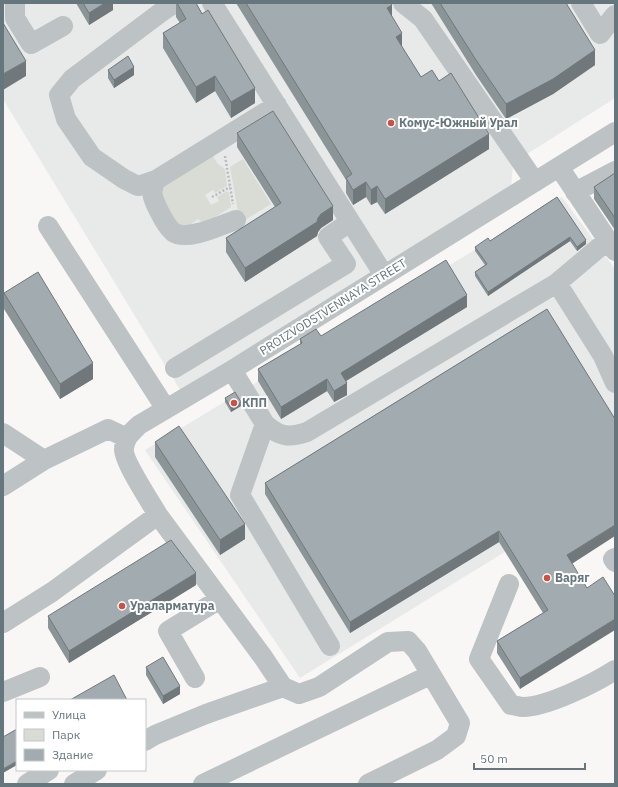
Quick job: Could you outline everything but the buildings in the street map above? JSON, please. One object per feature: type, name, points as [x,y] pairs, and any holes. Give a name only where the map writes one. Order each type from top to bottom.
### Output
[{"type":"street","points":[[15,3],[15,18],[31,44],[63,26]]},
{"type":"street","points":[[175,3],[72,79],[59,95],[66,119],[92,157],[124,179],[138,186],[156,180],[277,105]]},
{"type":"street","points":[[212,3],[384,276]]},
{"type":"street","points":[[403,3],[423,20],[535,182]]},
{"type":"street","points":[[581,3],[600,34],[615,15]]},
{"type":"street","name":"PROIZVODSTVENNAYA STREET","points":[[127,438],[139,425],[232,370],[615,132]]},
{"type":"street","points":[[232,370],[265,424],[272,430],[283,435],[293,436],[307,432],[557,283],[611,246],[559,167]]},
{"type":"street","points":[[575,192],[615,172]]},
{"type":"street","points":[[156,180],[152,189],[153,200],[166,224],[174,233],[183,235],[196,234],[236,220]]},
{"type":"street","points":[[176,368],[346,264],[328,237],[350,222]]},
{"type":"street","points":[[48,226],[166,409]]},
{"type":"street","points":[[557,283],[603,356],[615,383]]},
{"type":"street","points":[[265,424],[240,494],[330,646]]},
{"type":"street","points":[[3,486],[44,460],[108,429],[127,438],[123,450],[127,462],[158,515],[263,657],[283,687],[299,694],[319,687],[388,642],[408,642],[416,651],[460,723],[456,736],[437,750],[368,784]]},
{"type":"street","points":[[3,433],[44,460]]},
{"type":"street","points":[[3,623],[52,592],[158,515]]},
{"type":"street","points":[[615,558],[613,559],[615,562]]},
{"type":"street","points":[[509,584],[480,659],[511,705],[524,707],[550,701],[580,689],[615,670]]},
{"type":"street","points":[[196,678],[168,631],[220,599]]},
{"type":"street","points":[[203,784],[430,675]]},
{"type":"street","points":[[3,692],[40,677]]},
{"type":"street","points":[[146,740],[155,735],[206,714],[283,687]]},
{"type":"street","points":[[27,784],[47,771]]},
{"type":"street","points":[[74,784],[95,771]]},
{"type":"path","points":[[222,140],[236,220]]},
{"type":"path","points":[[212,197],[230,187]]},
{"type":"shaded area","points":[[3,3],[615,3],[615,98],[513,163],[511,188],[180,390],[3,99]]},
{"type":"shaded area","points":[[562,197],[615,269],[615,489],[581,505],[300,678],[145,450]]},
{"type":"green space","points":[[212,154],[217,163],[225,169],[227,186],[215,193],[213,190],[205,195],[211,205],[219,201],[217,197],[227,191],[229,193],[231,207],[204,224],[198,219],[185,228],[176,228],[159,199],[160,185]]},
{"type":"green space","points":[[243,159],[271,204],[240,223],[230,167]]},
{"type":"place","name":"Комус-Южный Урал","points":[[391,123]]},
{"type":"place","name":"КПП","points":[[234,403]]},
{"type":"place","name":"Варяг","points":[[547,578]]},
{"type":"place","name":"Ураларматура","points":[[122,606]]}]
